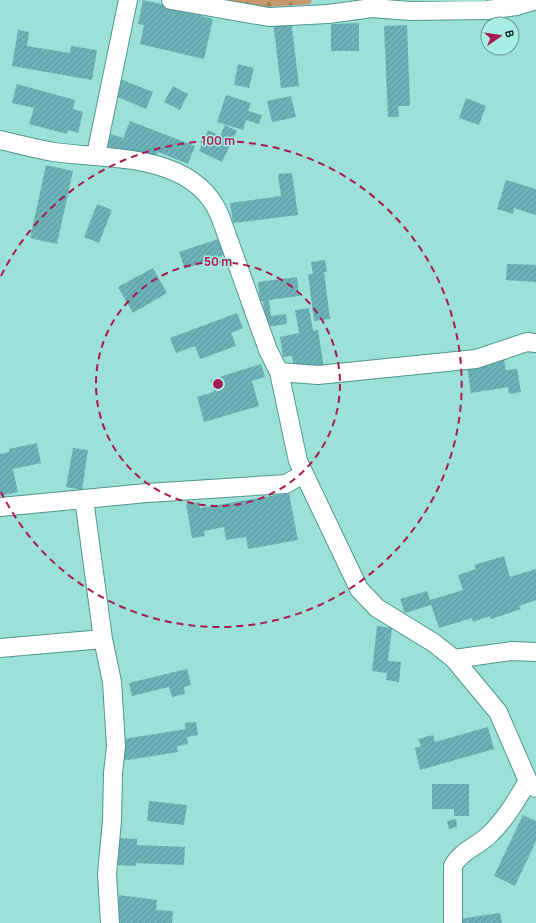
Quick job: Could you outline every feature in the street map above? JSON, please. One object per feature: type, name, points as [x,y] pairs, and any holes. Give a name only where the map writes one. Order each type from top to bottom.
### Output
[{"type":"street","points":[[96,155],[128,0]]},
{"type":"street","points":[[171,0],[269,17],[328,14],[372,4],[410,11],[487,10],[517,6],[536,0]]},
{"type":"street","points":[[0,140],[54,152],[133,159],[178,173],[208,193],[215,203],[268,350],[278,372],[298,461],[359,589],[377,608],[434,643],[454,659],[498,712],[532,785],[504,820],[486,837],[457,858],[453,866],[453,923]]},
{"type":"street","points":[[278,372],[318,375],[476,359],[527,342],[536,343]]},
{"type":"street","points":[[0,507],[84,499],[286,484],[303,474]]},
{"type":"street","points":[[84,499],[103,639],[112,682],[116,746],[113,773],[112,821],[107,874],[110,923]]},
{"type":"street","points":[[0,648],[103,639]]},
{"type":"street","points":[[454,659],[512,651],[536,652]]},
{"type":"green space","points":[[213,0],[312,0],[310,4],[262,7]]},
{"type":"building","points":[[143,0],[202,13],[201,16],[213,19],[204,59],[140,44],[144,25],[138,24]]},
{"type":"building","points":[[291,19],[299,86],[281,88],[273,21]]},
{"type":"building","points":[[359,23],[359,51],[331,51],[331,24]]},
{"type":"building","points":[[407,25],[410,106],[398,106],[399,117],[388,117],[384,26]]},
{"type":"building","points":[[18,30],[29,32],[27,46],[70,53],[71,46],[97,50],[92,80],[12,66]]},
{"type":"building","points":[[238,64],[254,68],[249,88],[234,85]]},
{"type":"building","points":[[120,79],[153,92],[146,109],[113,95]]},
{"type":"building","points":[[17,84],[75,100],[73,109],[83,112],[78,133],[68,130],[67,134],[29,124],[34,108],[12,103]]},
{"type":"building","points":[[173,86],[188,94],[180,110],[164,102]]},
{"type":"building","points":[[226,95],[251,103],[248,111],[262,115],[259,124],[246,120],[243,130],[217,122]]},
{"type":"building","points":[[291,96],[296,117],[272,122],[267,101]]},
{"type":"building","points":[[466,98],[486,106],[479,125],[459,118]]},
{"type":"building","points":[[130,121],[195,146],[188,164],[158,152],[153,164],[107,146],[111,134],[123,138]]},
{"type":"building","points":[[225,125],[237,131],[222,162],[199,151],[208,130],[220,136]]},
{"type":"building","points":[[46,165],[73,171],[57,244],[30,238]]},
{"type":"building","points":[[292,173],[298,215],[233,223],[230,203],[281,196],[278,174]]},
{"type":"building","points":[[506,180],[536,189],[536,215],[514,208],[513,214],[497,209]]},
{"type":"building","points":[[97,204],[112,210],[99,243],[84,237]]},
{"type":"building","points":[[218,239],[224,255],[185,269],[179,252]]},
{"type":"building","points":[[325,260],[327,272],[324,272],[330,319],[314,321],[308,274],[313,274],[311,262]]},
{"type":"building","points":[[507,264],[536,265],[536,282],[506,280]]},
{"type":"building","points":[[153,268],[167,293],[133,313],[118,287]]},
{"type":"building","points":[[297,277],[299,296],[269,300],[271,316],[286,314],[287,324],[266,327],[263,301],[260,301],[258,282]]},
{"type":"building","points":[[309,308],[313,331],[318,330],[324,368],[294,369],[292,356],[283,357],[280,337],[299,333],[295,310]]},
{"type":"building","points":[[237,313],[243,328],[231,333],[236,346],[200,359],[195,346],[176,353],[170,338]]},
{"type":"building","points":[[504,359],[506,370],[517,369],[521,392],[509,394],[508,387],[471,393],[467,365]]},
{"type":"building","points":[[261,364],[265,377],[252,381],[259,406],[204,422],[197,397],[214,392],[210,380]]},
{"type":"building","points":[[37,443],[41,463],[13,469],[18,492],[0,496],[0,454],[9,452],[9,449]]},
{"type":"building","points":[[73,448],[88,450],[82,490],[66,487]]},
{"type":"building","points":[[289,493],[298,540],[248,549],[246,537],[226,540],[224,527],[204,531],[205,536],[192,538],[186,504],[199,502],[200,508]]},
{"type":"building","points":[[504,556],[510,577],[536,569],[536,600],[519,606],[521,609],[491,619],[490,616],[473,622],[472,618],[439,628],[431,605],[405,613],[400,599],[427,591],[430,600],[463,590],[458,575],[476,569],[474,565]]},
{"type":"building","points":[[377,626],[392,628],[388,661],[401,662],[399,682],[386,680],[387,673],[372,671]]},
{"type":"building","points":[[187,669],[191,685],[184,687],[185,694],[172,697],[169,687],[132,696],[129,683]]},
{"type":"building","points":[[196,722],[198,735],[187,737],[188,744],[177,746],[178,752],[121,761],[118,740],[186,729],[185,723]]},
{"type":"building","points":[[488,727],[494,749],[420,770],[415,748],[421,746],[418,739],[433,735],[435,742]]},
{"type":"building","points":[[432,784],[469,784],[469,816],[454,816],[454,809],[432,809]]},
{"type":"building","points":[[149,801],[187,805],[184,825],[147,821]]},
{"type":"building","points":[[523,815],[536,821],[536,841],[515,886],[494,876]]},
{"type":"building","points":[[456,819],[457,827],[449,829],[447,821]]},
{"type":"building","points":[[119,838],[137,839],[137,845],[185,847],[184,865],[136,863],[136,866],[118,865]]},
{"type":"building","points":[[119,895],[157,900],[156,910],[173,911],[172,923],[115,923]]},
{"type":"building","points":[[500,913],[502,923],[458,923],[458,919]]}]
